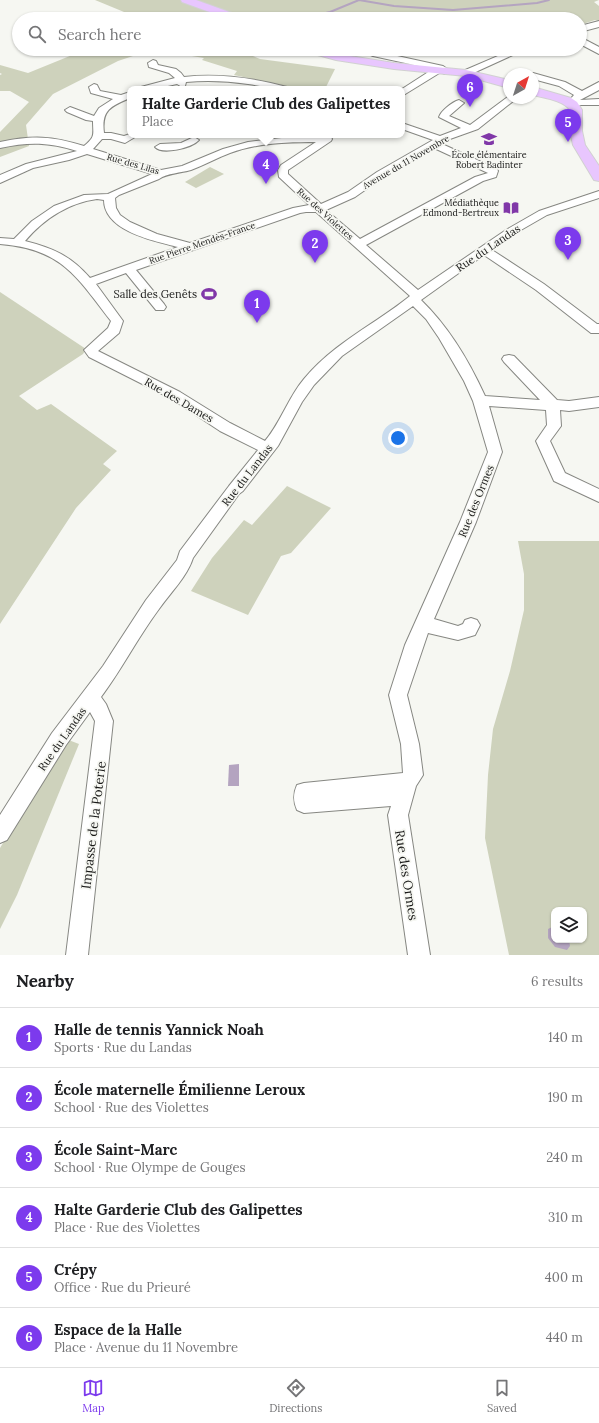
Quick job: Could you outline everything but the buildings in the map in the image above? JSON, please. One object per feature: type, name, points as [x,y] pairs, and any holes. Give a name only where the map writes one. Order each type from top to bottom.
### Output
[{"type":"main road","points":[[186,0],[219,12]]},
{"type":"main road","points":[[332,56],[358,61],[466,73],[503,81]]},
{"type":"main road","points":[[539,93],[570,103],[576,110],[576,131],[579,145],[599,177]]},
{"type":"street","points":[[587,28],[599,24]]},
{"type":"street","points":[[587,44],[599,51]]},
{"type":"street","points":[[385,56],[440,68],[441,71],[405,91]]},
{"type":"street","points":[[466,73],[506,56]]},
{"type":"street","points":[[153,63],[152,65],[154,67],[178,75],[181,83]]},
{"type":"street","points":[[162,86],[212,78],[241,80],[270,86]]},
{"type":"street","points":[[539,78],[562,84],[581,95]]},
{"type":"street","points":[[232,86],[241,80]]},
{"type":"street","points":[[570,103],[581,95],[592,91],[599,85]]},
{"type":"street","points":[[94,86],[94,90],[97,93],[127,97]]},
{"type":"street","points":[[0,180],[30,166],[75,155],[85,151],[94,144],[99,136],[98,119],[107,106],[127,97]]},
{"type":"street","points":[[570,103],[599,102]]},
{"type":"street","points":[[459,103],[444,114],[444,117],[470,129]]},
{"type":"street","name":"Avenue du 11 Novembre","points":[[318,208],[332,203],[354,191],[438,142],[470,129],[504,104]]},
{"type":"street","points":[[70,110],[89,118],[98,119]]},
{"type":"street","points":[[360,244],[492,173],[438,142],[405,127]]},
{"type":"street","points":[[99,136],[110,136],[125,140],[128,138]]},
{"type":"street","points":[[160,147],[183,146],[193,138],[217,155]]},
{"type":"street","name":"Rue des Lilas","points":[[0,145],[16,141],[40,140],[60,142],[160,173],[187,168],[242,146],[297,140],[326,140]]},
{"type":"street","name":"Rue des Violettes","points":[[326,140],[290,163],[283,170],[284,175],[318,208],[360,244],[415,298]]},
{"type":"street","points":[[18,242],[36,222],[55,210],[88,198],[110,196],[155,177],[160,173]]},
{"type":"street","name":"Rue du Landas","points":[[0,833],[59,739],[132,638],[152,604],[180,569],[186,556],[234,490],[268,449],[296,400],[325,364],[484,250],[543,213],[599,194]]},
{"type":"street","points":[[110,196],[108,201],[112,213],[123,223],[141,233],[190,247]]},
{"type":"street","name":"Rue Pierre Mendès-France","points":[[87,283],[297,210],[308,207],[318,208]]},
{"type":"street","points":[[0,241],[18,242],[46,251],[64,259],[87,283]]},
{"type":"street","points":[[484,250],[540,286],[598,331]]},
{"type":"street","points":[[129,269],[160,307]]},
{"type":"street","name":"Rue des Dames","points":[[87,283],[117,321],[114,330],[91,350],[94,354],[175,395],[225,427],[268,449]]},
{"type":"street","name":"Rue des Ormes","points":[[415,298],[445,336],[471,381],[480,401],[495,452],[468,522],[414,646],[398,695],[410,751],[413,775],[406,789],[398,815],[419,955]]},
{"type":"street","points":[[509,359],[553,405],[554,426],[543,441],[559,477],[599,496]]},
{"type":"street","points":[[480,401],[569,406],[599,402]]},
{"type":"street","points":[[424,624],[458,633],[469,630],[471,625]]},
{"type":"street","name":"Impasse de la Poterie","points":[[77,955],[104,721],[100,710],[90,698]]},
{"type":"green space","points":[[95,0],[599,0],[594,2],[599,6],[599,21],[595,20],[587,23],[587,12],[124,12]]},
{"type":"green space","points":[[70,56],[133,56],[118,61],[53,94],[26,125],[29,146],[0,157],[0,132],[29,102],[10,91],[0,91],[0,75],[2,74],[0,73],[0,65],[28,73]]},
{"type":"green space","points":[[192,56],[253,56],[260,59],[335,69],[326,86],[286,86],[234,75],[237,71],[202,60],[204,58]]},
{"type":"green space","points":[[210,167],[224,174],[196,188],[185,182]]},
{"type":"green space","points":[[0,292],[86,349],[83,354],[19,396],[37,410],[51,404],[117,451],[103,464],[111,470],[76,508],[0,624]]},
{"type":"green space","points":[[287,486],[331,508],[291,553],[281,556],[248,615],[191,591],[212,558],[244,520],[252,525]]},
{"type":"green space","points":[[518,541],[599,541],[599,955],[509,955],[485,838],[488,775],[493,729],[510,671],[524,610],[524,574]]},
{"type":"green space","points":[[66,739],[79,744],[17,895],[0,929],[0,848]]},
{"type":"shaded area","points":[[239,764],[239,786],[228,786],[229,765]]},
{"type":"shaded area","points":[[551,928],[551,942],[548,938],[548,929]]},
{"type":"shaded area","points":[[552,943],[570,943],[570,946],[567,950],[555,947]]},
{"type":"waterway","points":[[330,12],[359,0],[394,6],[453,10],[537,3],[549,0]]},
{"type":"place","name":"Espace de la Halle","points":[[470,107]]},
{"type":"place","name":"École élémentaire Robert Badinter","points":[[489,139]]},
{"type":"place","name":"Crépy","points":[[568,142]]},
{"type":"place","name":"Halte Garderie Club des Galipettes","points":[[266,184]]},
{"type":"place","name":"Médiathèque Edmond-Bertreux","points":[[511,208]]},
{"type":"place","name":"École Saint-Marc","points":[[568,260]]},
{"type":"place","name":"École maternelle Émilienne Leroux","points":[[315,263]]},
{"type":"place","name":"Salle des Genêts","points":[[209,294]]},
{"type":"place","name":"Halle de tennis Yannick Noah","points":[[257,323]]}]
